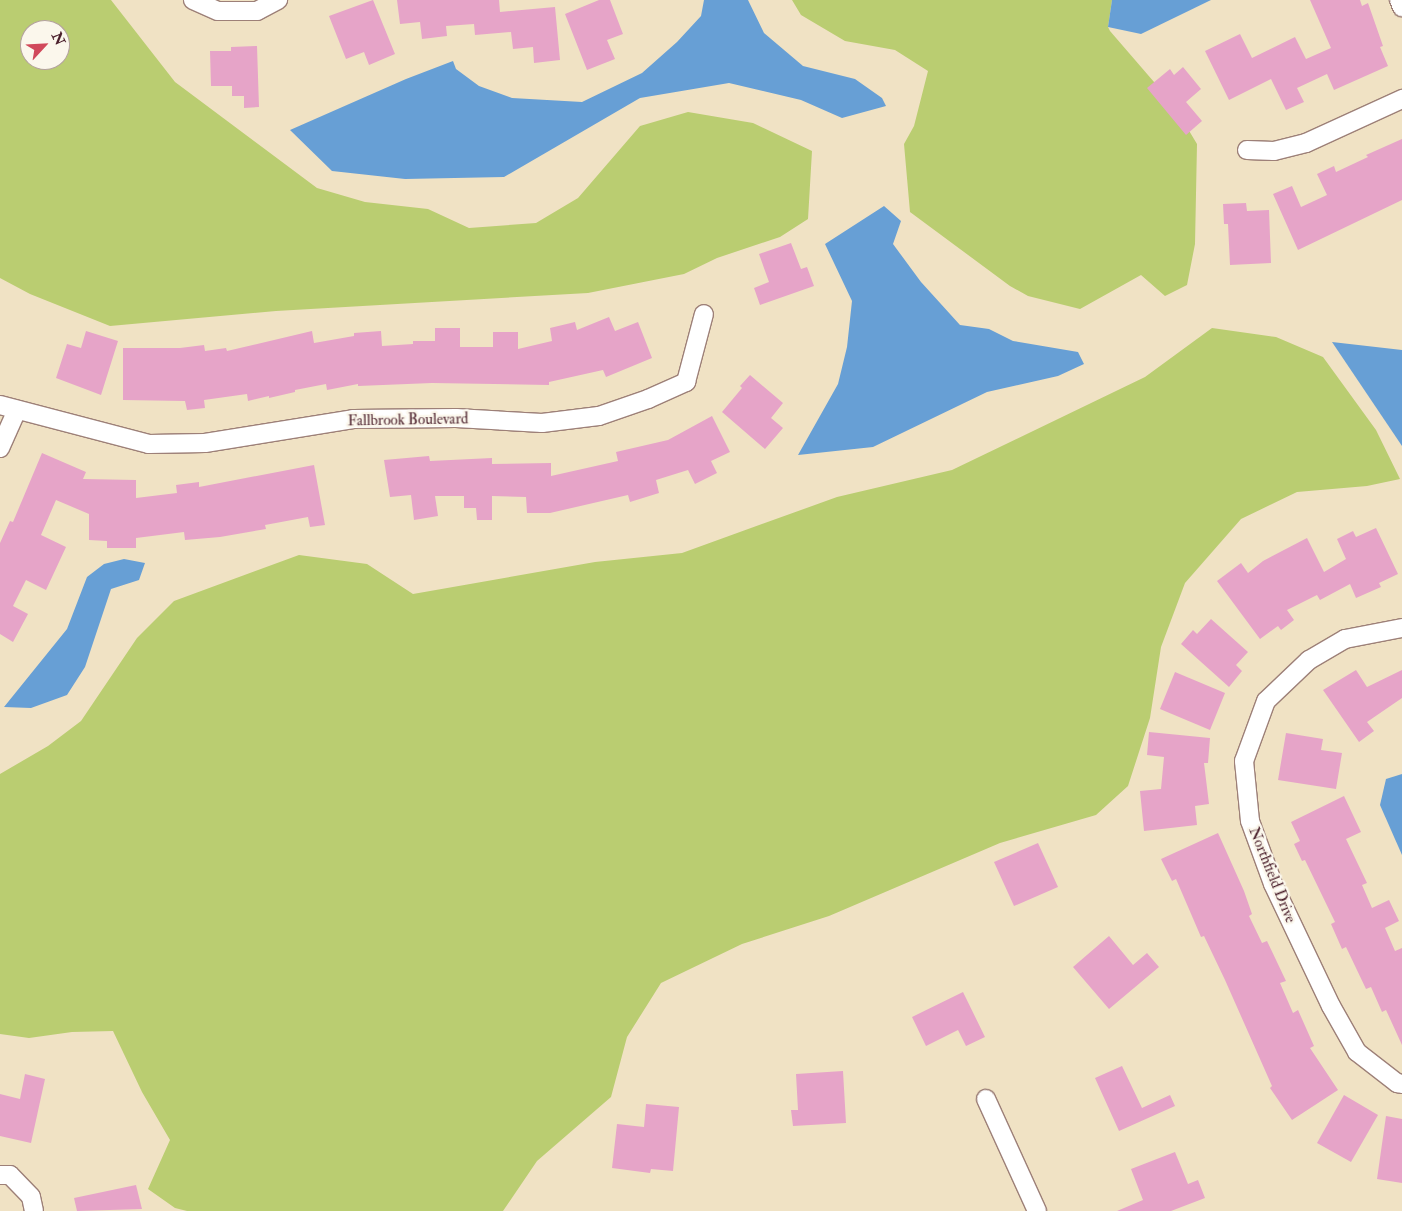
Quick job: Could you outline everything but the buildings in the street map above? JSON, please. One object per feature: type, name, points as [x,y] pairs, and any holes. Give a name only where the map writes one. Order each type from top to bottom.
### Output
[{"type":"street","points":[[193,0],[218,11],[256,11],[278,0]]},
{"type":"street","points":[[1399,0],[1402,7]]},
{"type":"street","points":[[1247,150],[1274,151],[1306,143],[1402,99]]},
{"type":"street","name":"Fallbrook Boulevard","points":[[0,405],[149,444],[205,443],[353,419],[456,418],[542,423],[599,416],[648,399],[686,382],[704,314]]},
{"type":"street","points":[[0,448],[17,410]]},
{"type":"street","name":"Northfield Drive","points":[[1402,628],[1344,639],[1309,660],[1266,701],[1244,761],[1250,821],[1273,884],[1324,993],[1357,1052],[1397,1083],[1402,1084]]},
{"type":"street","points":[[986,1099],[1037,1211]]},
{"type":"street","points":[[0,1175],[10,1175],[31,1197],[34,1211]]},
{"type":"green space","points":[[0,0],[111,0],[175,82],[317,188],[365,202],[428,209],[469,228],[536,223],[578,198],[640,126],[688,112],[753,123],[812,151],[808,219],[780,237],[717,258],[684,274],[588,293],[276,311],[110,326],[30,294],[0,278]]},
{"type":"green space","points":[[792,0],[1112,0],[1108,27],[1110,31],[1173,104],[1197,144],[1195,244],[1187,285],[1165,296],[1141,275],[1080,309],[1028,296],[1010,286],[910,212],[904,144],[914,126],[928,71],[895,50],[845,41],[801,15]]},
{"type":"green space","points":[[1212,328],[1276,337],[1323,357],[1376,430],[1400,479],[1367,486],[1297,492],[1241,519],[1185,583],[1161,647],[1150,718],[1128,786],[1096,815],[1000,843],[829,916],[742,944],[661,983],[627,1037],[611,1097],[537,1161],[503,1211],[187,1211],[175,1208],[148,1189],[170,1140],[142,1092],[113,1031],[72,1032],[29,1038],[0,1034],[0,774],[48,746],[81,721],[137,638],[174,601],[299,555],[367,564],[413,594],[595,562],[682,553],[837,497],[952,470],[1145,377]]},
{"type":"water","points":[[704,0],[748,0],[764,33],[803,66],[855,79],[882,98],[886,106],[842,118],[801,100],[729,83],[640,98],[504,177],[405,179],[332,171],[290,130],[406,79],[453,61],[456,69],[479,86],[512,98],[582,102],[642,73],[677,42],[701,16]]},
{"type":"water","points":[[1112,0],[1211,0],[1141,34],[1108,27]]},
{"type":"water","points":[[884,206],[901,221],[893,244],[921,282],[960,325],[989,329],[1013,341],[1078,352],[1084,364],[1058,376],[987,392],[873,447],[798,455],[838,384],[847,347],[852,301],[825,244]]},
{"type":"water","points":[[1332,342],[1402,350],[1402,446]]},
{"type":"water","points":[[124,559],[145,563],[139,580],[111,589],[85,667],[67,695],[31,708],[4,707],[67,629],[87,577],[104,564]]},
{"type":"water","points":[[1402,774],[1402,855],[1380,805],[1386,779]]}]
